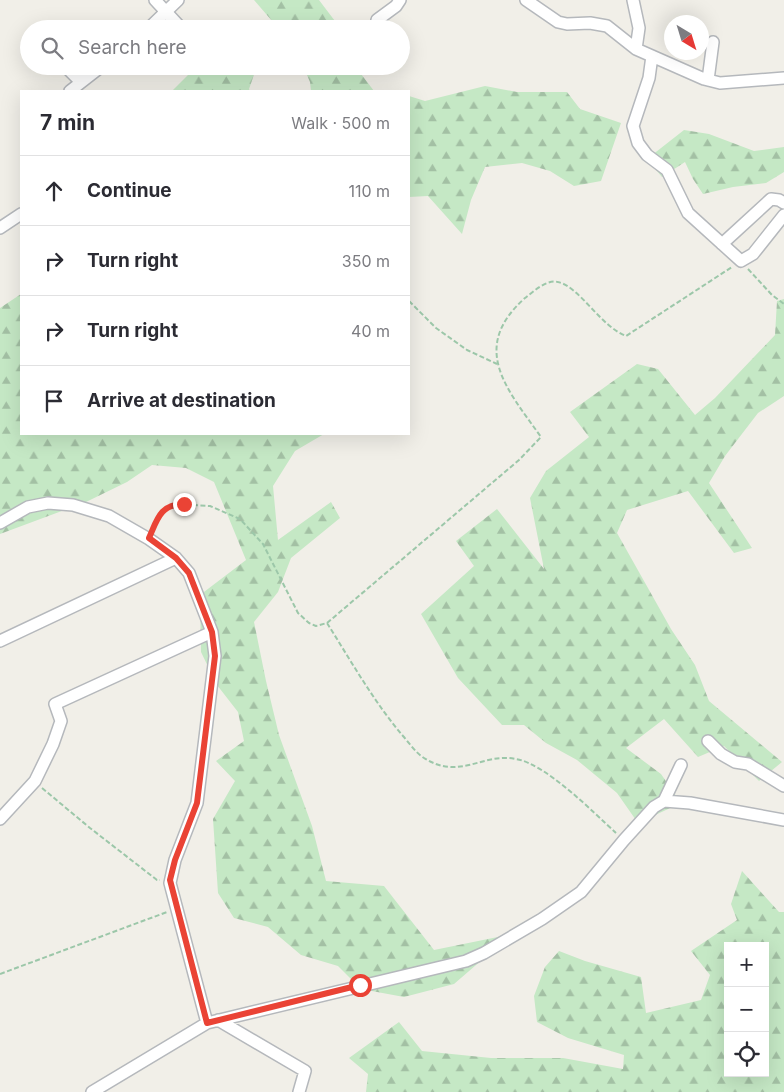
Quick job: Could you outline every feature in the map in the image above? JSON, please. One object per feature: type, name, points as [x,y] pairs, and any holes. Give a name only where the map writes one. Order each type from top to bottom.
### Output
[{"type":"street","points":[[154,0],[174,20]]},
{"type":"street","points":[[156,20],[178,0]]},
{"type":"street","points":[[377,20],[396,6],[400,0]]},
{"type":"street","points":[[526,0],[558,22],[567,24],[590,23],[607,26],[636,49],[708,80],[720,83],[784,78]]},
{"type":"street","points":[[633,0],[639,28],[636,49]]},
{"type":"street","points":[[708,80],[713,42]]},
{"type":"street","points":[[652,56],[649,78],[633,126],[638,144],[667,170],[688,213],[742,261],[753,254],[784,215]]},
{"type":"street","points":[[74,75],[81,82]]},
{"type":"street","points":[[71,90],[90,75]]},
{"type":"street","points":[[722,244],[771,199],[784,203]]},
{"type":"street","points":[[0,228],[20,215]]},
{"type":"street","points":[[0,523],[28,507],[48,503],[73,505],[109,516],[149,538],[176,558],[189,573],[212,632],[215,656],[197,803],[175,860],[170,880],[212,1021],[305,1071],[299,1092]]},
{"type":"street","points":[[0,640],[176,558]]},
{"type":"street","points":[[0,819],[35,780],[53,744],[61,721],[55,704],[212,632]]},
{"type":"street","points":[[708,741],[721,754],[735,762],[748,764],[784,786]]},
{"type":"street","points":[[664,802],[681,765]]},
{"type":"street","points":[[92,1092],[212,1021],[466,961],[484,953],[542,919],[581,892],[654,807],[664,802],[690,803],[784,820]]},
{"type":"path","points":[[149,538],[159,516],[174,504],[210,506],[224,511],[240,519],[263,544],[298,613],[309,623],[316,626],[326,623],[519,460],[541,437],[518,404],[497,364],[496,343],[500,330],[511,312],[526,297],[548,282],[556,281],[567,285],[610,328],[626,336],[742,261],[772,295],[784,304]]},
{"type":"path","points":[[410,302],[436,328],[467,350],[497,364]]},
{"type":"path","points":[[326,623],[390,721],[424,758],[445,768],[465,767],[499,758],[516,758],[528,763],[558,783],[624,840]]},
{"type":"path","points":[[35,780],[45,792],[158,880],[170,880]]},
{"type":"path","points":[[0,974],[178,908]]},
{"type":"green space","points":[[254,0],[319,0],[334,20],[271,20]]},
{"type":"green space","points":[[188,75],[254,75],[250,90],[173,90]]},
{"type":"green space","points":[[307,75],[362,75],[373,90],[311,90]]},
{"type":"green space","points":[[485,86],[517,92],[567,92],[580,109],[621,123],[601,181],[574,186],[550,171],[522,163],[485,167],[471,200],[462,234],[428,196],[410,197],[410,96],[425,101]]},
{"type":"green space","points":[[684,130],[709,134],[754,151],[784,147],[784,172],[766,183],[733,187],[703,194],[685,162],[662,177],[647,159]]},
{"type":"green space","points":[[20,295],[20,435],[322,435],[295,451],[273,486],[278,540],[331,502],[340,518],[291,558],[278,592],[254,622],[266,681],[279,735],[312,826],[326,881],[384,886],[434,950],[512,934],[454,984],[404,997],[361,989],[338,966],[301,955],[268,927],[234,918],[218,893],[213,819],[235,781],[216,761],[244,741],[238,712],[217,685],[201,652],[200,595],[246,560],[214,482],[186,468],[152,465],[127,482],[86,502],[0,534],[0,308]]},
{"type":"green space","points":[[784,299],[784,396],[758,413],[725,456],[709,483],[752,548],[734,553],[688,491],[627,510],[617,533],[671,629],[695,665],[709,701],[782,762],[759,781],[724,746],[698,757],[664,719],[626,748],[661,774],[681,803],[638,823],[617,793],[577,760],[546,743],[524,725],[502,725],[458,678],[421,614],[474,566],[456,541],[497,509],[544,569],[530,498],[546,471],[589,437],[570,412],[637,364],[658,369],[695,415],[715,398],[775,335],[777,301]]},
{"type":"green space","points":[[742,871],[779,912],[784,912],[784,1092],[366,1092],[368,1074],[349,1058],[399,1022],[422,1051],[491,1058],[563,1058],[623,1069],[624,1055],[568,1038],[537,1022],[534,996],[545,967],[559,951],[585,961],[641,977],[646,1013],[701,1000],[710,975],[691,951],[737,920],[731,904]]},
{"type":"route","points":[[184,504],[174,504],[166,508],[159,516],[149,538],[176,558],[189,573],[212,632],[215,656],[197,803],[175,860],[170,880],[207,1023],[360,985]]}]
